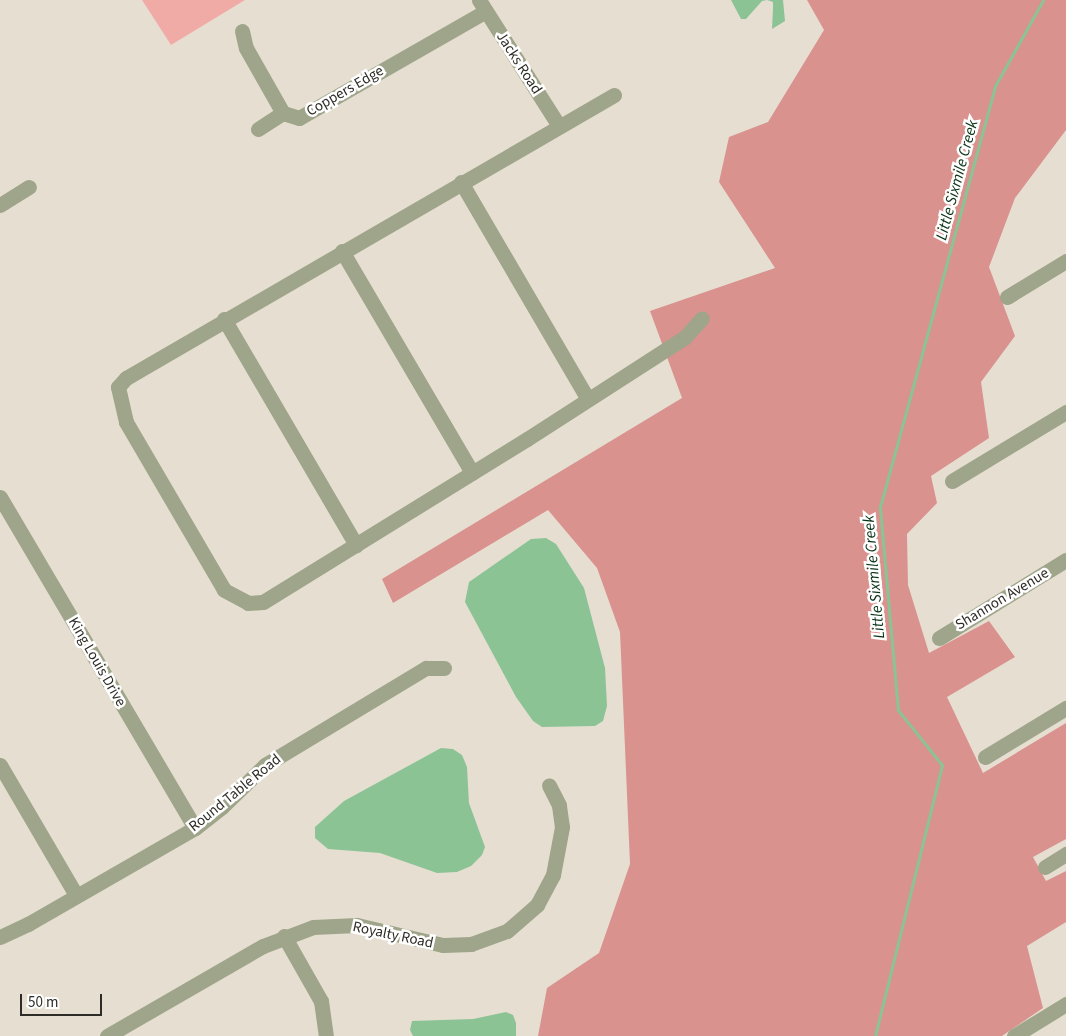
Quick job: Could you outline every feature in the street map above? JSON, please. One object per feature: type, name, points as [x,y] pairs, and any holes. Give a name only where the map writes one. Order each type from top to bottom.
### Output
[{"type":"street","name":"Coppers Edge","points":[[242,31],[246,48],[284,113],[299,118],[482,5]]},
{"type":"street","name":"Jacks Road","points":[[482,5],[558,126]]},
{"type":"street","points":[[614,95],[342,251],[126,378],[118,387],[119,400],[131,430],[224,590],[237,600],[248,603],[263,602],[588,400],[684,337],[702,318]]},
{"type":"street","points":[[258,129],[284,113]]},
{"type":"street","points":[[461,182],[588,400]]},
{"type":"street","points":[[0,204],[29,187]]},
{"type":"street","points":[[342,251],[472,473]]},
{"type":"street","points":[[1007,296],[1066,261]]},
{"type":"street","points":[[224,320],[356,545]]},
{"type":"street","points":[[952,482],[1066,412]]},
{"type":"street","name":"King Louis Drive","points":[[0,496],[195,828]]},
{"type":"street","name":"Shannon Avenue","points":[[939,638],[1066,560]]},
{"type":"street","name":"Round Table Road","points":[[0,937],[195,828],[222,807],[265,765],[426,668],[444,668]]},
{"type":"street","points":[[985,757],[1066,708]]},
{"type":"street","points":[[0,765],[76,895]]},
{"type":"street","name":"Royalty Road","points":[[106,1036],[284,936],[313,927],[357,925],[443,945],[471,944],[507,931],[537,905],[553,875],[562,827],[559,805],[549,786]]},
{"type":"street","points":[[1045,867],[1066,854]]},
{"type":"street","points":[[284,936],[321,1001],[326,1036]]},
{"type":"street","points":[[1014,1036],[1066,1004]]},
{"type":"shaded area","points":[[142,0],[245,0],[171,45]]},
{"type":"shaded area","points":[[731,0],[767,0],[762,1],[746,19],[741,19]]},
{"type":"shaded area","points":[[767,0],[783,0],[785,21],[772,29],[773,2]]},
{"type":"shaded area","points":[[807,0],[1066,0],[1066,130],[1015,198],[989,267],[1015,336],[981,382],[989,438],[931,476],[937,503],[907,534],[908,585],[929,653],[989,621],[1015,657],[947,697],[983,773],[1066,723],[1066,839],[1033,857],[1046,881],[1066,871],[1066,922],[1027,946],[1043,1008],[1002,1036],[538,1036],[547,988],[599,953],[630,864],[620,632],[597,568],[548,510],[393,603],[382,579],[682,398],[650,311],[775,268],[719,182],[729,137],[768,122],[824,30]]},
{"type":"shaded area","points":[[546,538],[556,544],[584,588],[605,668],[607,706],[603,721],[595,726],[542,727],[533,721],[516,697],[465,602],[469,582],[531,539]]},
{"type":"shaded area","points":[[441,748],[453,749],[462,755],[467,767],[469,803],[485,847],[482,855],[471,866],[457,872],[437,873],[380,853],[328,849],[315,838],[315,827],[344,801]]},
{"type":"shaded area","points":[[506,1012],[513,1015],[516,1023],[516,1036],[413,1036],[410,1030],[412,1021],[473,1019]]},
{"type":"waterway","name":"Little Sixmile Creek","points":[[875,1036],[942,765],[898,710],[880,507],[995,86],[1043,0]]}]
